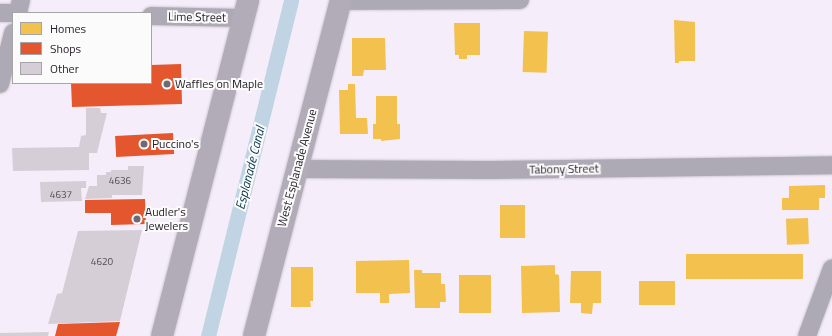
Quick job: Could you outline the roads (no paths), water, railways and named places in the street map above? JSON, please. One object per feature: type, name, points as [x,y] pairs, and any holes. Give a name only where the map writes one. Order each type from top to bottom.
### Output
[{"type":"main road","name":"West Esplanade Avenue","points":[[254,336],[341,1]]},
{"type":"main road","points":[[162,336],[245,9]]},
{"type":"street","points":[[18,12],[21,0]]},
{"type":"street","points":[[341,1],[520,0]]},
{"type":"street","name":"Lime Street","points":[[152,16],[245,9]]},
{"type":"street","points":[[0,14],[12,13]]},
{"type":"street","points":[[0,84],[12,37]]},
{"type":"street","name":"Tabony Street","points":[[297,169],[490,170],[832,165]]},
{"type":"street","points":[[807,336],[832,268]]},
{"type":"waterway","name":"Esplanade Canal","points":[[208,336],[291,0]]},
{"type":"place","name":"Waffles on Maple","points":[[167,84]]},
{"type":"place","name":"Puccino's","points":[[144,144]]},
{"type":"place","name":"Audler's Jewelers","points":[[137,219]]}]
